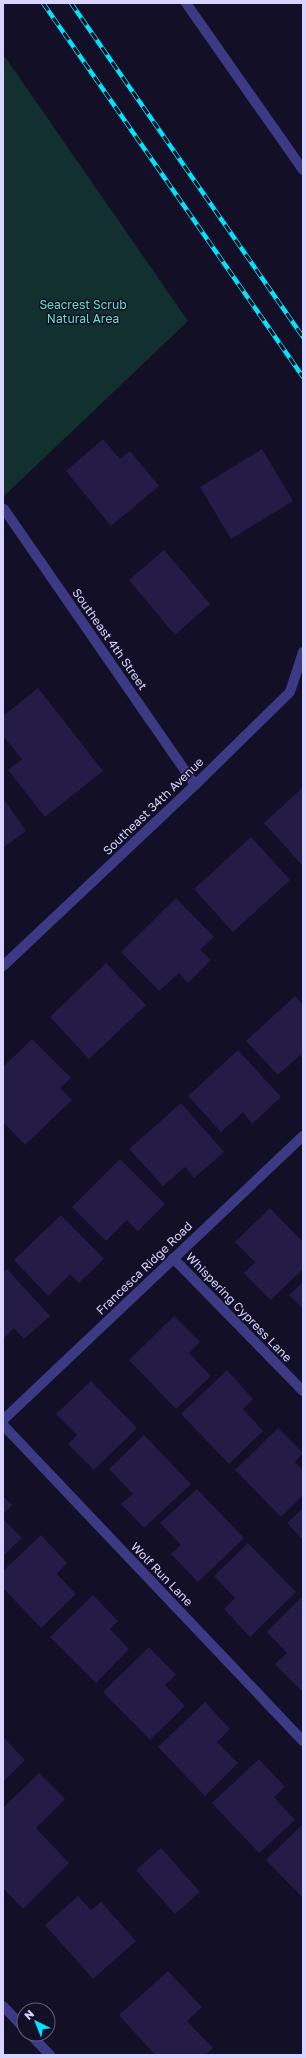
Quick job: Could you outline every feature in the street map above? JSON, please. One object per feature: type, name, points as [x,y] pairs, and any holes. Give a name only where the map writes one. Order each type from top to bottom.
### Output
[{"type":"street","points":[[186,3],[303,170]]},
{"type":"street","name":"Southeast 4th Street","points":[[4,509],[195,785]]},
{"type":"street","name":"Southeast 34th Avenue","points":[[3,966],[195,785],[290,692],[303,652]]},
{"type":"street","name":"Francesca Ridge Road","points":[[3,1420],[303,1136]]},
{"type":"street","name":"Whispering Cypress Lane","points":[[173,1258],[303,1391]]},
{"type":"street","name":"Wolf Run Lane","points":[[3,1425],[303,1741]]},
{"type":"street","points":[[3,2006],[16,2020]]},
{"type":"street","points":[[38,2042],[50,2055]]},
{"type":"green space","name":"Seacrest Scrub Natural Area","points":[[3,54],[188,321],[3,497]]},
{"type":"building","points":[[103,439],[120,459],[130,451],[159,486],[111,526],[66,471]]},
{"type":"building","points":[[262,449],[293,501],[231,539],[200,487]]},
{"type":"building","points":[[164,550],[210,604],[175,635],[129,580]]},
{"type":"building","points":[[38,688],[103,771],[45,817],[8,770],[22,759],[3,736],[3,716]]},
{"type":"building","points":[[303,787],[303,866],[264,823]]},
{"type":"building","points":[[3,798],[26,831],[3,848]]},
{"type":"building","points":[[251,837],[290,880],[233,932],[194,889]]},
{"type":"building","points":[[176,898],[214,937],[200,950],[211,960],[188,983],[179,973],[159,991],[121,952]]},
{"type":"building","points":[[106,963],[146,1005],[89,1059],[50,1017]]},
{"type":"building","points":[[295,996],[303,1005],[303,1058],[300,1055],[278,1075],[246,1041]]},
{"type":"building","points":[[32,1039],[71,1078],[60,1088],[72,1100],[25,1145],[3,1122],[3,1067]]},
{"type":"building","points":[[238,1050],[281,1097],[252,1124],[243,1112],[221,1132],[188,1096]]},
{"type":"building","points":[[181,1103],[224,1152],[194,1178],[185,1167],[163,1186],[129,1149]]},
{"type":"building","points":[[120,1159],[165,1204],[138,1231],[127,1220],[106,1241],[72,1207]]},
{"type":"building","points":[[270,1208],[303,1242],[303,1269],[271,1300],[244,1273],[255,1262],[235,1242]]},
{"type":"building","points":[[61,1215],[104,1259],[79,1283],[70,1274],[48,1296],[14,1260]]},
{"type":"building","points":[[7,1269],[50,1316],[24,1339],[14,1328],[3,1339],[3,1272]]},
{"type":"building","points":[[303,1282],[303,1309],[289,1295]]},
{"type":"building","points":[[174,1316],[200,1342],[189,1353],[211,1376],[176,1409],[129,1360]]},
{"type":"building","points":[[227,1370],[253,1399],[243,1409],[263,1431],[229,1464],[181,1414]]},
{"type":"building","points":[[91,1381],[137,1428],[94,1470],[68,1444],[77,1435],[56,1414]]},
{"type":"building","points":[[278,1428],[303,1453],[295,1462],[303,1471],[303,1495],[281,1517],[235,1470]]},
{"type":"building","points":[[144,1435],[191,1484],[144,1528],[121,1504],[133,1494],[109,1469]]},
{"type":"building","points":[[197,1489],[244,1538],[198,1582],[171,1554],[181,1545],[160,1523]]},
{"type":"building","points":[[3,1496],[12,1505],[3,1514]]},
{"type":"building","points":[[303,1508],[303,1540],[287,1523]]},
{"type":"building","points":[[3,1519],[22,1538],[3,1556]]},
{"type":"building","points":[[41,1535],[67,1563],[57,1574],[76,1594],[41,1628],[3,1588],[3,1571]]},
{"type":"building","points":[[248,1543],[296,1592],[250,1637],[224,1609],[235,1598],[214,1576]]},
{"type":"building","points":[[93,1595],[118,1621],[110,1629],[129,1649],[96,1683],[50,1637]]},
{"type":"building","points":[[301,1598],[303,1600],[303,1692],[275,1664],[287,1653],[267,1632]]},
{"type":"building","points":[[149,1647],[176,1675],[165,1685],[185,1706],[150,1740],[103,1692]]},
{"type":"building","points":[[205,1702],[230,1729],[217,1742],[238,1763],[205,1796],[158,1747]]},
{"type":"building","points":[[3,1737],[25,1760],[3,1782]]},
{"type":"building","points":[[259,1759],[285,1787],[274,1797],[295,1820],[259,1853],[212,1803]]},
{"type":"building","points":[[39,1773],[65,1799],[36,1828],[69,1863],[23,1909],[3,1888],[3,1808]]},
{"type":"building","points":[[303,1824],[303,1898],[266,1860]]},
{"type":"building","points":[[161,1848],[200,1892],[175,1914],[136,1870]]},
{"type":"building","points":[[78,1896],[91,1910],[101,1902],[136,1941],[93,1979],[45,1925]]},
{"type":"building","points":[[168,1971],[202,2007],[187,2021],[213,2048],[205,2055],[155,2055],[119,2015]]},
{"type":"railway","points":[[43,3],[303,377]]},
{"type":"railway","points":[[71,3],[303,337]]}]
